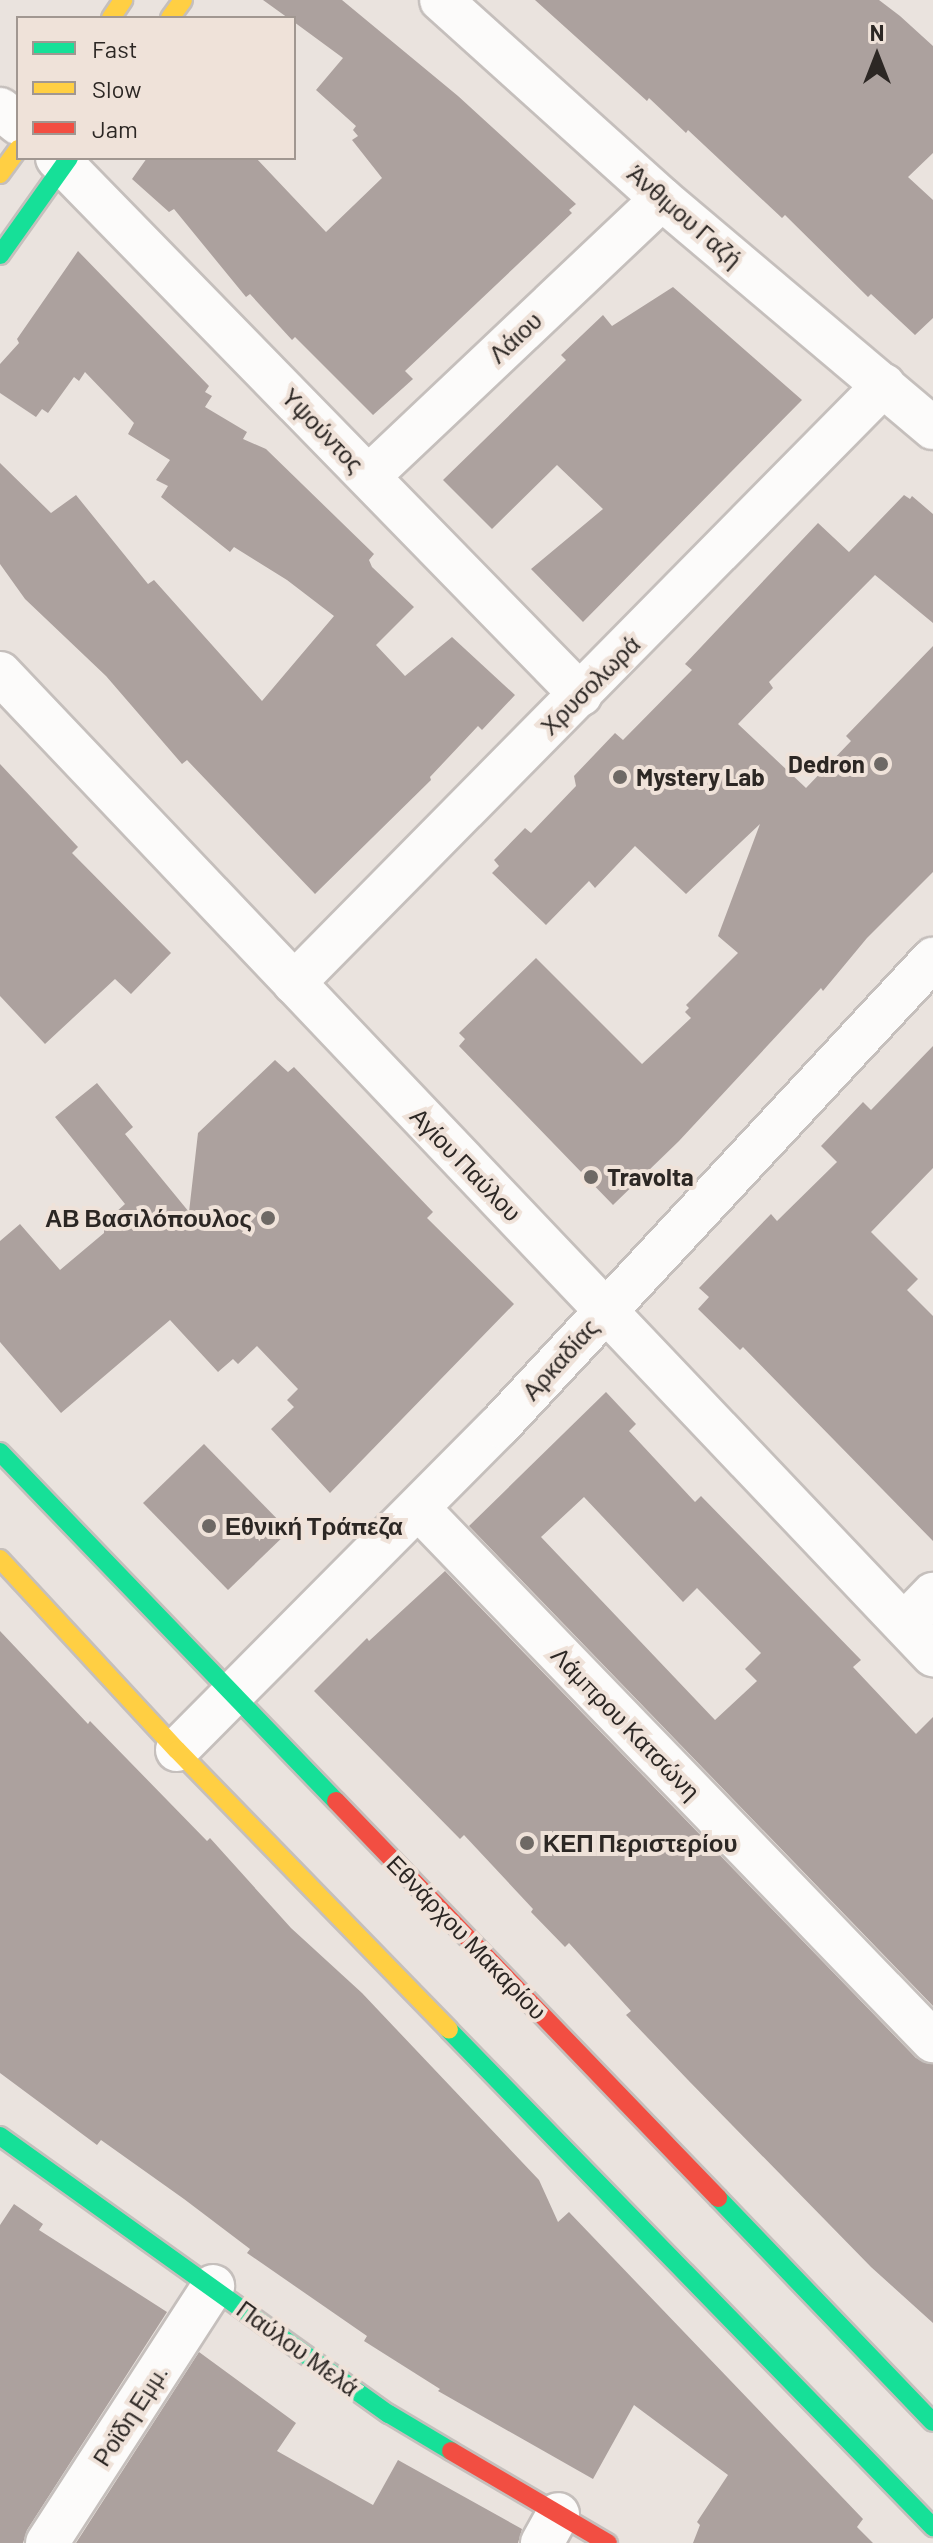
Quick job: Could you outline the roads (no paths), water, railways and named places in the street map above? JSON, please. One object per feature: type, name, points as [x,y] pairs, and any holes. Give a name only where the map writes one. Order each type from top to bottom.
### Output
[{"type":"main road","points":[[0,174],[16,152]]},
{"type":"main road","points":[[0,255],[64,160]]},
{"type":"main road","name":"Εθνάρχου Μακαρίου","points":[[0,1452],[933,2422]]},
{"type":"main road","points":[[0,1559],[177,1750],[933,2527]]},
{"type":"main road","name":"Παύλου Μελά","points":[[0,2136],[550,2528],[608,2543]]},
{"type":"street","name":"Άνθιμου Γαζή","points":[[441,0],[662,199],[933,428]]},
{"type":"street","points":[[0,109],[16,121]]},
{"type":"street","name":"Υψούντος","points":[[64,160],[581,695]]},
{"type":"street","name":"Λάιου","points":[[369,476],[662,199]]},
{"type":"street","name":"Χρυσολωρά","points":[[294,983],[884,385]]},
{"type":"street","name":"Αγίου Παύλου","points":[[0,673],[933,1655]]},
{"type":"street","name":"Αρκαδίας","points":[[177,1750],[419,1509],[933,959]]},
{"type":"street","name":"Λάμπρου Κατσώνη","points":[[419,1509],[933,2041]]},
{"type":"street","points":[[904,1624],[933,1594]]},
{"type":"street","name":"Ροϊδη Εμμ.","points":[[47,2543],[213,2286]]},
{"type":"place","name":"Dedron","points":[[881,764]]},
{"type":"place","name":"Mystery Lab","points":[[620,777]]},
{"type":"place","name":"Travolta","points":[[591,1177]]},
{"type":"place","name":"ΑΒ Βασιλόπουλος","points":[[268,1218]]},
{"type":"place","name":"Εθνική Τράπεζα","points":[[209,1526]]},
{"type":"place","name":"ΚΕΠ Περιστερίου","points":[[527,1843]]}]
